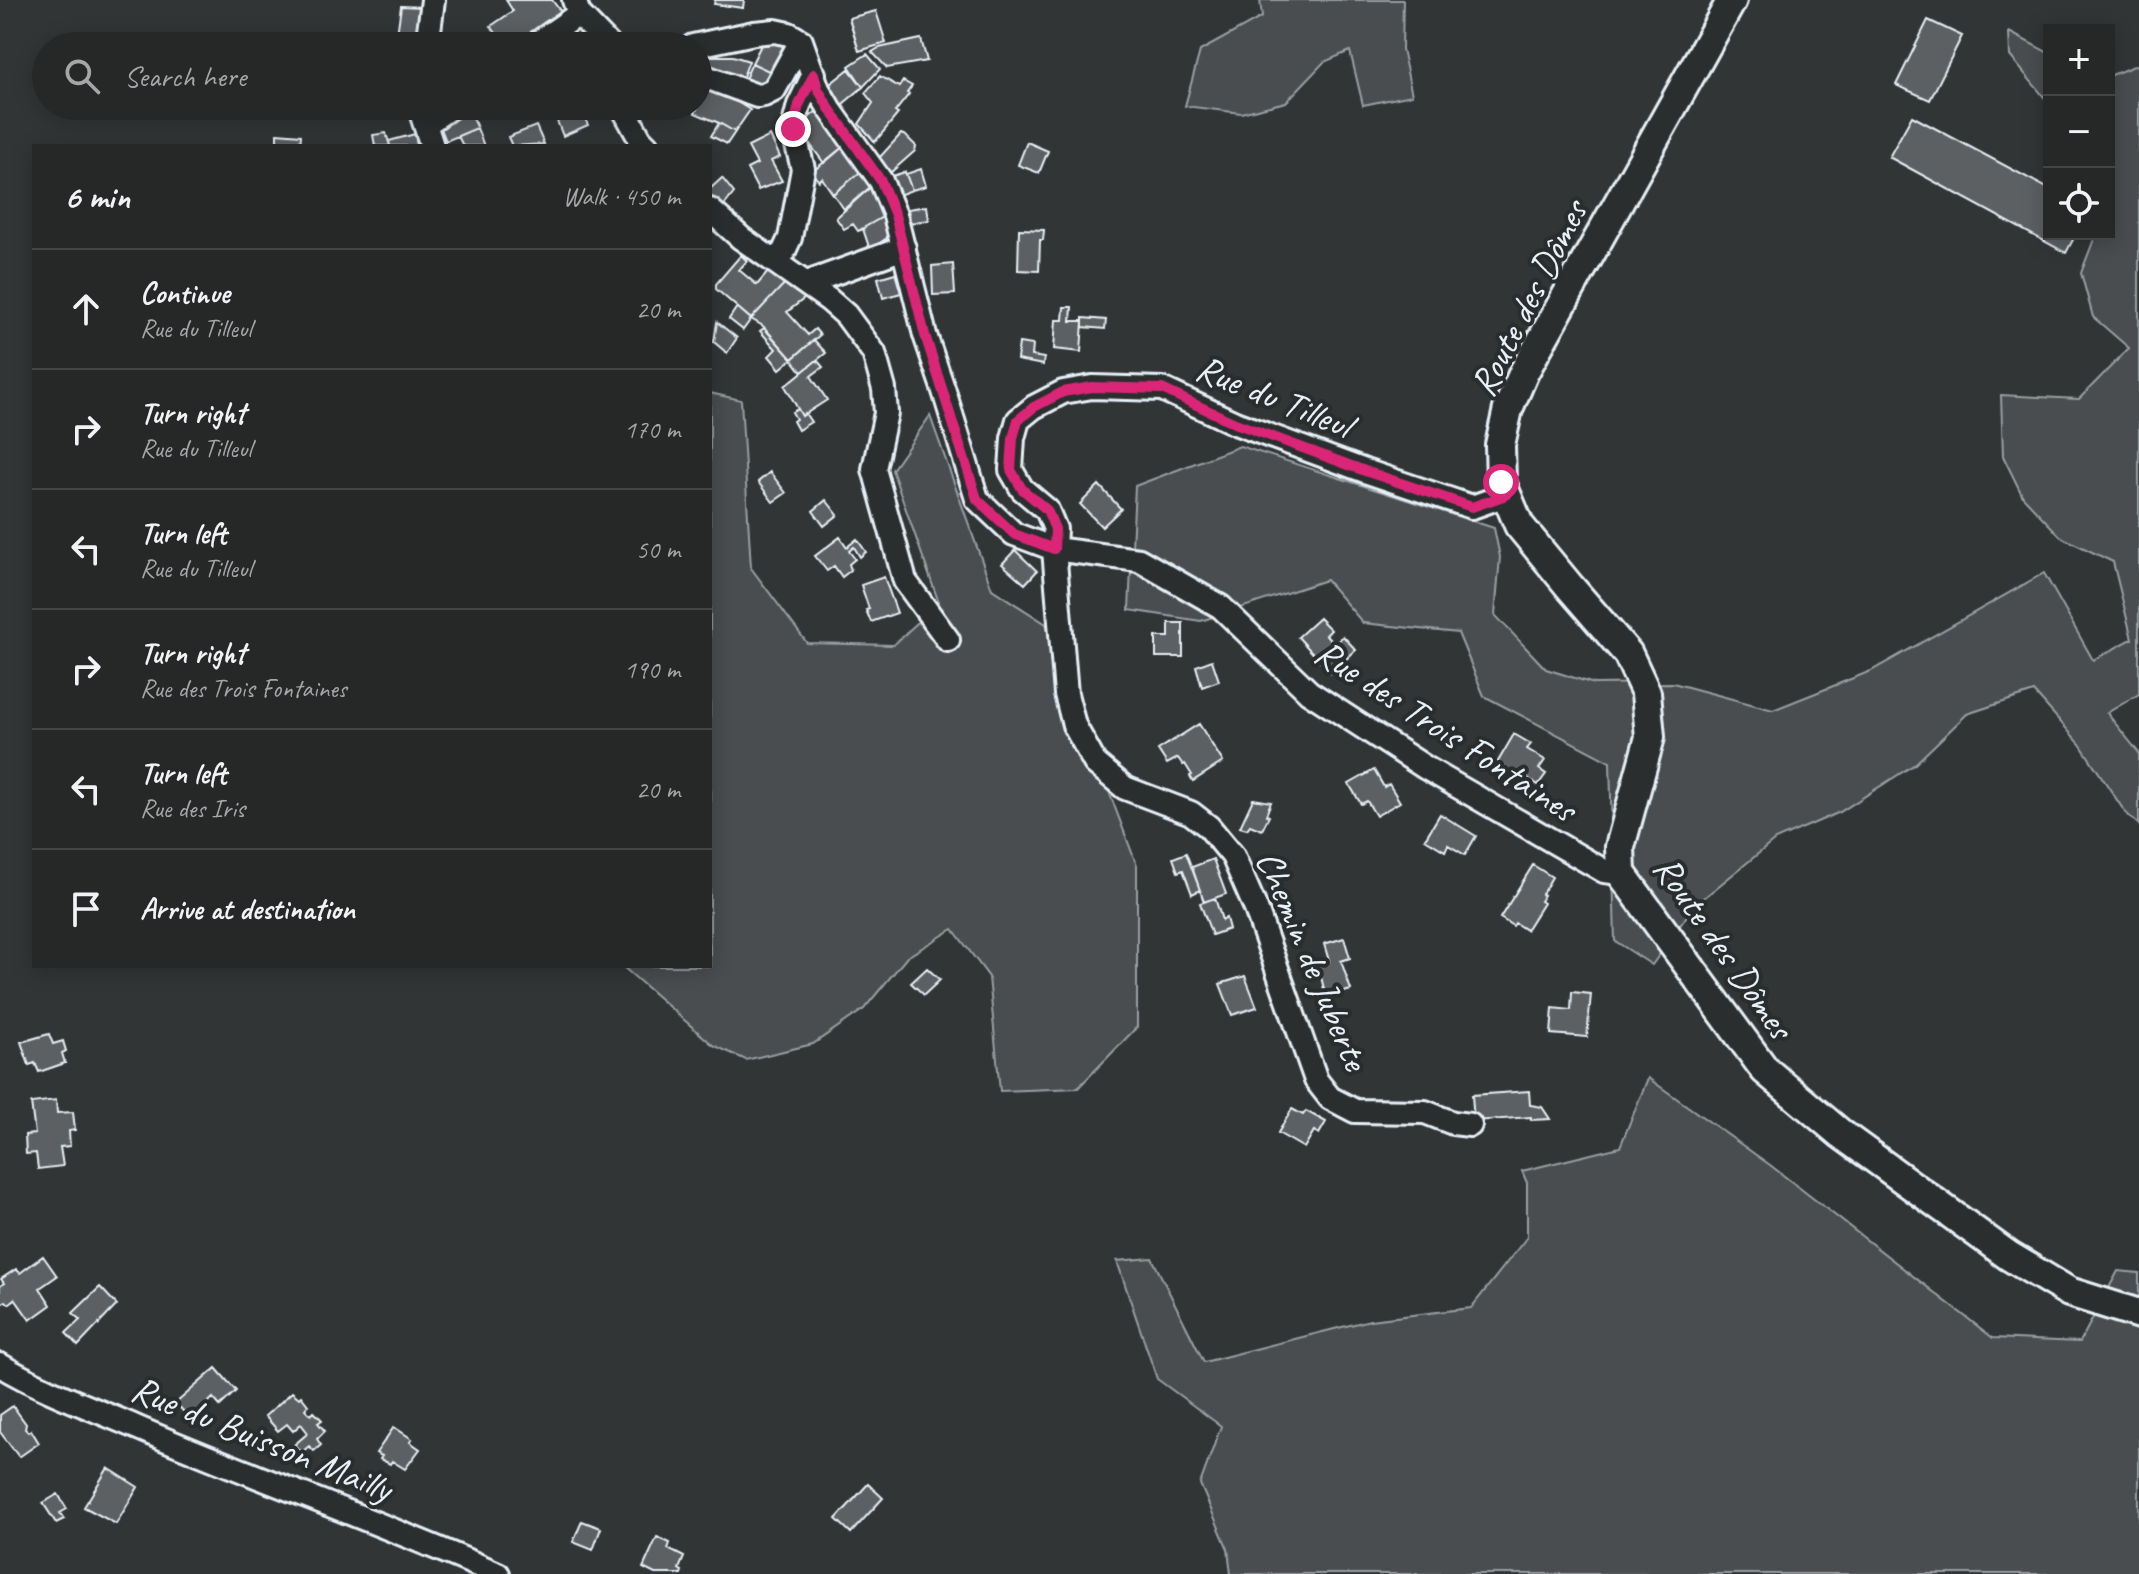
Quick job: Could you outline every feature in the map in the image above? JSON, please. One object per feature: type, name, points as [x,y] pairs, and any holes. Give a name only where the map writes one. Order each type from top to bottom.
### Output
[{"type":"street","points":[[429,32],[433,0]]},
{"type":"street","name":"Route des Dômes","points":[[1732,0],[1524,372],[1508,409],[1500,445],[1501,482],[1519,525],[1628,654],[1646,693],[1650,737],[1620,847],[1621,873],[1765,1070],[1841,1134],[2009,1256],[2069,1292],[2139,1314]]},
{"type":"street","points":[[549,32],[577,7],[598,32]]},
{"type":"street","points":[[712,42],[775,31],[801,41],[774,90],[764,95],[757,96],[712,79]]},
{"type":"street","name":"Rue des Trois Fontaines","points":[[801,41],[818,89],[881,181],[895,215],[925,335],[977,499],[1014,534],[1054,549],[1139,560],[1221,607],[1309,692],[1426,768],[1604,871],[1621,873]]},
{"type":"street","points":[[778,264],[790,238],[803,169],[793,129],[799,105],[814,74]]},
{"type":"street","points":[[628,120],[637,144]]},
{"type":"street","points":[[712,212],[741,238],[807,283],[846,315],[874,353],[884,389],[886,413],[874,469],[905,581],[948,640]]},
{"type":"street","points":[[807,283],[904,248]]},
{"type":"street","name":"Rue du Tilleul","points":[[1054,549],[1055,529],[1047,510],[1022,489],[1011,470],[1013,438],[1018,420],[1034,407],[1063,392],[1092,387],[1162,389],[1235,423],[1472,507],[1506,495]]},
{"type":"street","name":"Chemin de Juberte","points":[[1054,549],[1066,694],[1074,725],[1095,763],[1125,788],[1191,813],[1209,827],[1233,856],[1256,909],[1316,1080],[1330,1098],[1355,1111],[1425,1112],[1453,1123],[1470,1125]]},
{"type":"street","name":"Rue du Buisson Mailly","points":[[0,1365],[167,1440],[429,1543],[498,1574]]},
{"type":"shaded area","points":[[1260,0],[1403,0],[1402,49],[1412,95],[1363,105],[1350,51],[1324,62],[1286,102],[1241,113],[1185,106],[1200,51],[1262,17]]},
{"type":"shaded area","points":[[2009,32],[2043,50],[2043,96],[2010,56]]},
{"type":"shaded area","points":[[2139,64],[2139,694],[2107,713],[2139,753],[2139,825],[2125,812],[2080,744],[2034,692],[1967,714],[1915,764],[1840,812],[1775,840],[1694,906],[1652,965],[1615,941],[1610,762],[1484,696],[1458,633],[1363,623],[1326,580],[1201,621],[1129,610],[1135,486],[1240,446],[1494,528],[1500,557],[1495,615],[1546,669],[1594,684],[1673,683],[1773,710],[1871,671],[2044,573],[2093,660],[2132,639],[2113,562],[2061,537],[2023,497],[2003,456],[2001,395],[2079,399],[2129,348],[2093,317],[2081,273],[2094,240],[2115,240],[2115,74]]},
{"type":"shaded area","points":[[712,393],[741,400],[751,568],[807,643],[893,645],[939,603],[892,470],[930,416],[992,589],[1046,624],[1137,866],[1137,1027],[1078,1088],[1000,1091],[989,977],[953,929],[907,957],[864,1009],[813,1044],[746,1060],[713,1045],[624,968],[712,968]]},
{"type":"shaded area","points":[[1648,1078],[1770,1165],[1993,1338],[2080,1342],[2118,1271],[2139,1273],[2139,1574],[1231,1574],[1228,1549],[1200,1484],[1221,1426],[1157,1379],[1117,1261],[1152,1258],[1204,1362],[1370,1320],[1471,1308],[1527,1237],[1527,1183],[1522,1171],[1620,1147]]},
{"type":"building","points":[[506,0],[552,0],[561,12],[532,32],[495,32],[491,26],[513,11]]},
{"type":"building","points":[[715,0],[744,0],[743,8],[714,4]]},
{"type":"building","points":[[401,6],[423,7],[420,32],[397,32]]},
{"type":"building","points":[[876,11],[886,43],[859,51],[849,18]]},
{"type":"building","points":[[1928,20],[1962,36],[1930,100],[1896,85]]},
{"type":"building","points":[[921,39],[927,61],[887,68],[872,52],[879,48]]},
{"type":"building","points":[[763,41],[787,46],[775,74],[752,63]]},
{"type":"building","points":[[867,54],[880,69],[863,87],[849,66]]},
{"type":"building","points":[[712,56],[733,56],[749,61],[742,79],[712,72]]},
{"type":"building","points":[[752,63],[775,74],[766,91],[744,81]]},
{"type":"building","points":[[849,69],[863,87],[837,109],[825,88]]},
{"type":"building","points":[[880,76],[899,87],[903,81],[912,86],[895,112],[898,114],[875,142],[859,124],[873,103],[865,93]]},
{"type":"building","points":[[712,91],[750,110],[735,132],[712,120]]},
{"type":"building","points":[[817,111],[844,146],[824,163],[797,127]]},
{"type":"building","points":[[1912,116],[2043,186],[2043,240],[2073,240],[2066,253],[1889,157]]},
{"type":"building","points":[[474,120],[477,128],[446,141],[438,121]]},
{"type":"building","points":[[557,120],[586,120],[588,125],[563,136]]},
{"type":"building","points":[[719,123],[735,132],[727,144],[711,136]]},
{"type":"building","points":[[536,126],[544,144],[511,144],[508,137]]},
{"type":"building","points":[[477,128],[483,144],[462,144],[458,136]]},
{"type":"building","points":[[277,133],[301,135],[300,144],[277,144]]},
{"type":"building","points":[[386,133],[389,144],[375,144],[373,135]]},
{"type":"building","points":[[415,134],[417,144],[390,144],[389,141]]},
{"type":"building","points":[[901,134],[916,146],[915,151],[890,173],[879,158]]},
{"type":"building","points":[[770,136],[780,157],[771,161],[782,181],[758,190],[747,169],[757,164],[748,147]]},
{"type":"building","points":[[1027,142],[1048,151],[1039,173],[1018,165]]},
{"type":"building","points":[[844,146],[863,170],[833,194],[822,178],[819,181],[812,172]]},
{"type":"building","points":[[921,169],[926,186],[912,190],[906,174]]},
{"type":"building","points":[[863,170],[874,184],[844,209],[833,194]]},
{"type":"building","points":[[905,172],[912,190],[896,196],[889,177]]},
{"type":"building","points":[[722,178],[734,193],[722,208],[712,200],[712,187]]},
{"type":"building","points":[[874,184],[878,191],[873,195],[886,215],[858,231],[853,224],[844,229],[836,218]]},
{"type":"building","points":[[927,206],[929,220],[910,223],[908,209]]},
{"type":"building","points":[[886,215],[891,235],[870,250],[863,229],[858,231]]},
{"type":"building","points":[[1019,229],[1044,230],[1043,240],[1040,240],[1039,271],[1018,270]]},
{"type":"building","points":[[741,255],[747,261],[739,270],[757,285],[768,272],[765,269],[768,267],[788,280],[751,319],[716,289],[716,284]]},
{"type":"building","points":[[953,264],[955,294],[933,295],[932,266]]},
{"type":"building","points":[[895,273],[901,293],[883,298],[878,278]]},
{"type":"building","points":[[788,280],[809,295],[787,312],[808,335],[815,329],[820,335],[792,359],[763,326],[751,319]]},
{"type":"building","points":[[737,307],[751,319],[743,330],[729,319]]},
{"type":"building","points":[[1064,307],[1072,307],[1071,321],[1083,321],[1081,352],[1054,349],[1056,320],[1063,320]]},
{"type":"building","points":[[1083,318],[1106,320],[1105,329],[1083,327]]},
{"type":"building","points":[[717,322],[737,338],[727,353],[714,342]]},
{"type":"building","points":[[764,328],[792,359],[780,369],[769,356],[776,349],[760,331]]},
{"type":"building","points":[[814,340],[826,353],[802,372],[792,359]]},
{"type":"building","points":[[1019,343],[1033,345],[1032,356],[1044,358],[1043,365],[1017,360]]},
{"type":"building","points":[[817,360],[823,367],[811,376],[827,400],[802,416],[785,386]]},
{"type":"building","points":[[798,409],[811,422],[798,430],[792,412]]},
{"type":"building","points":[[770,472],[786,493],[773,502],[758,482]]},
{"type":"building","points":[[1099,485],[1121,509],[1102,527],[1080,504]]},
{"type":"building","points":[[826,500],[838,515],[824,526],[813,511]]},
{"type":"building","points":[[840,537],[847,547],[857,539],[866,552],[860,557],[854,547],[849,551],[855,559],[849,564],[851,570],[842,577],[834,566],[827,571],[815,556]]},
{"type":"building","points":[[1015,550],[1037,571],[1025,584],[1002,564]]},
{"type":"building","points":[[884,577],[897,613],[871,622],[861,585]]},
{"type":"building","points":[[1319,618],[1331,630],[1326,635],[1335,644],[1343,636],[1356,650],[1331,673],[1298,637]]},
{"type":"building","points":[[1169,623],[1183,623],[1183,657],[1156,657],[1156,637],[1169,637]]},
{"type":"building","points":[[1212,660],[1219,681],[1202,687],[1196,666]]},
{"type":"building","points":[[1199,724],[1223,762],[1193,781],[1185,764],[1178,758],[1167,764],[1158,750]]},
{"type":"building","points":[[1514,734],[1531,744],[1527,749],[1545,760],[1539,769],[1546,774],[1538,785],[1520,773],[1517,778],[1496,765]]},
{"type":"building","points":[[1374,770],[1384,787],[1389,784],[1400,802],[1376,816],[1367,801],[1361,804],[1349,784]]},
{"type":"building","points":[[1253,799],[1271,802],[1262,830],[1250,825],[1247,829],[1240,827]]},
{"type":"building","points":[[1440,814],[1476,836],[1465,855],[1448,845],[1445,851],[1425,839]]},
{"type":"building","points":[[1186,853],[1200,890],[1192,894],[1183,870],[1178,872],[1173,858]]},
{"type":"building","points":[[1213,859],[1226,894],[1204,902],[1192,867]]},
{"type":"building","points":[[1533,865],[1552,877],[1542,894],[1540,901],[1543,903],[1526,930],[1500,918]]},
{"type":"building","points":[[1215,898],[1222,920],[1226,918],[1229,929],[1212,935],[1200,903]]},
{"type":"building","points":[[1344,938],[1350,958],[1341,961],[1351,990],[1326,997],[1318,965],[1329,961],[1324,944]]},
{"type":"building","points":[[927,968],[940,980],[924,995],[911,983]]},
{"type":"building","points":[[1245,976],[1257,1007],[1232,1015],[1220,984]]},
{"type":"building","points":[[1572,992],[1591,994],[1587,1037],[1551,1034],[1553,1008],[1571,1010]]},
{"type":"building","points":[[49,1034],[53,1044],[63,1041],[65,1063],[39,1072],[35,1063],[29,1065],[21,1042]]},
{"type":"building","points":[[1529,1091],[1530,1105],[1542,1107],[1550,1119],[1531,1120],[1531,1117],[1474,1121],[1472,1095]]},
{"type":"building","points":[[56,1100],[57,1113],[73,1112],[75,1130],[69,1131],[70,1146],[60,1147],[63,1166],[38,1169],[36,1153],[26,1154],[25,1135],[35,1134],[31,1103]]},
{"type":"building","points":[[1292,1109],[1303,1115],[1306,1111],[1326,1122],[1319,1134],[1314,1131],[1304,1148],[1278,1133]]},
{"type":"building","points":[[43,1256],[57,1276],[40,1288],[51,1305],[30,1320],[15,1299],[9,1304],[6,1301],[0,1305],[0,1286],[4,1283],[1,1279],[16,1269],[20,1273]]},
{"type":"building","points":[[100,1287],[117,1305],[78,1346],[66,1333],[80,1320],[73,1313]]},
{"type":"building","points":[[216,1368],[236,1391],[220,1406],[213,1398],[190,1419],[176,1403]]},
{"type":"building","points":[[292,1392],[299,1398],[301,1396],[308,1405],[305,1409],[311,1415],[314,1412],[322,1420],[318,1423],[325,1431],[317,1439],[321,1445],[314,1451],[309,1446],[302,1452],[294,1445],[308,1433],[301,1424],[293,1431],[287,1424],[278,1431],[265,1416]]},
{"type":"building","points":[[13,1406],[26,1424],[25,1429],[28,1432],[31,1430],[39,1443],[19,1457],[0,1432],[0,1415]]},
{"type":"building","points":[[394,1427],[412,1439],[410,1442],[420,1449],[405,1469],[392,1461],[390,1464],[380,1459],[382,1456],[376,1453]]},
{"type":"building","points":[[108,1468],[138,1487],[116,1524],[84,1507]]},
{"type":"building","points":[[868,1484],[883,1498],[851,1533],[836,1519]]},
{"type":"building","points":[[58,1494],[67,1509],[60,1513],[64,1519],[56,1523],[43,1503]]},
{"type":"building","points":[[582,1521],[601,1528],[593,1550],[573,1542]]},
{"type":"building","points":[[657,1537],[670,1543],[668,1549],[684,1557],[679,1569],[681,1574],[655,1574],[643,1568]]},
{"type":"route","points":[[793,129],[799,105],[814,74],[829,108],[881,181],[895,215],[925,335],[977,499],[1014,534],[1054,549],[1055,529],[1047,510],[1022,489],[1011,470],[1013,438],[1018,420],[1034,407],[1063,392],[1092,387],[1162,389],[1235,423],[1472,507],[1506,495],[1501,482]]}]
